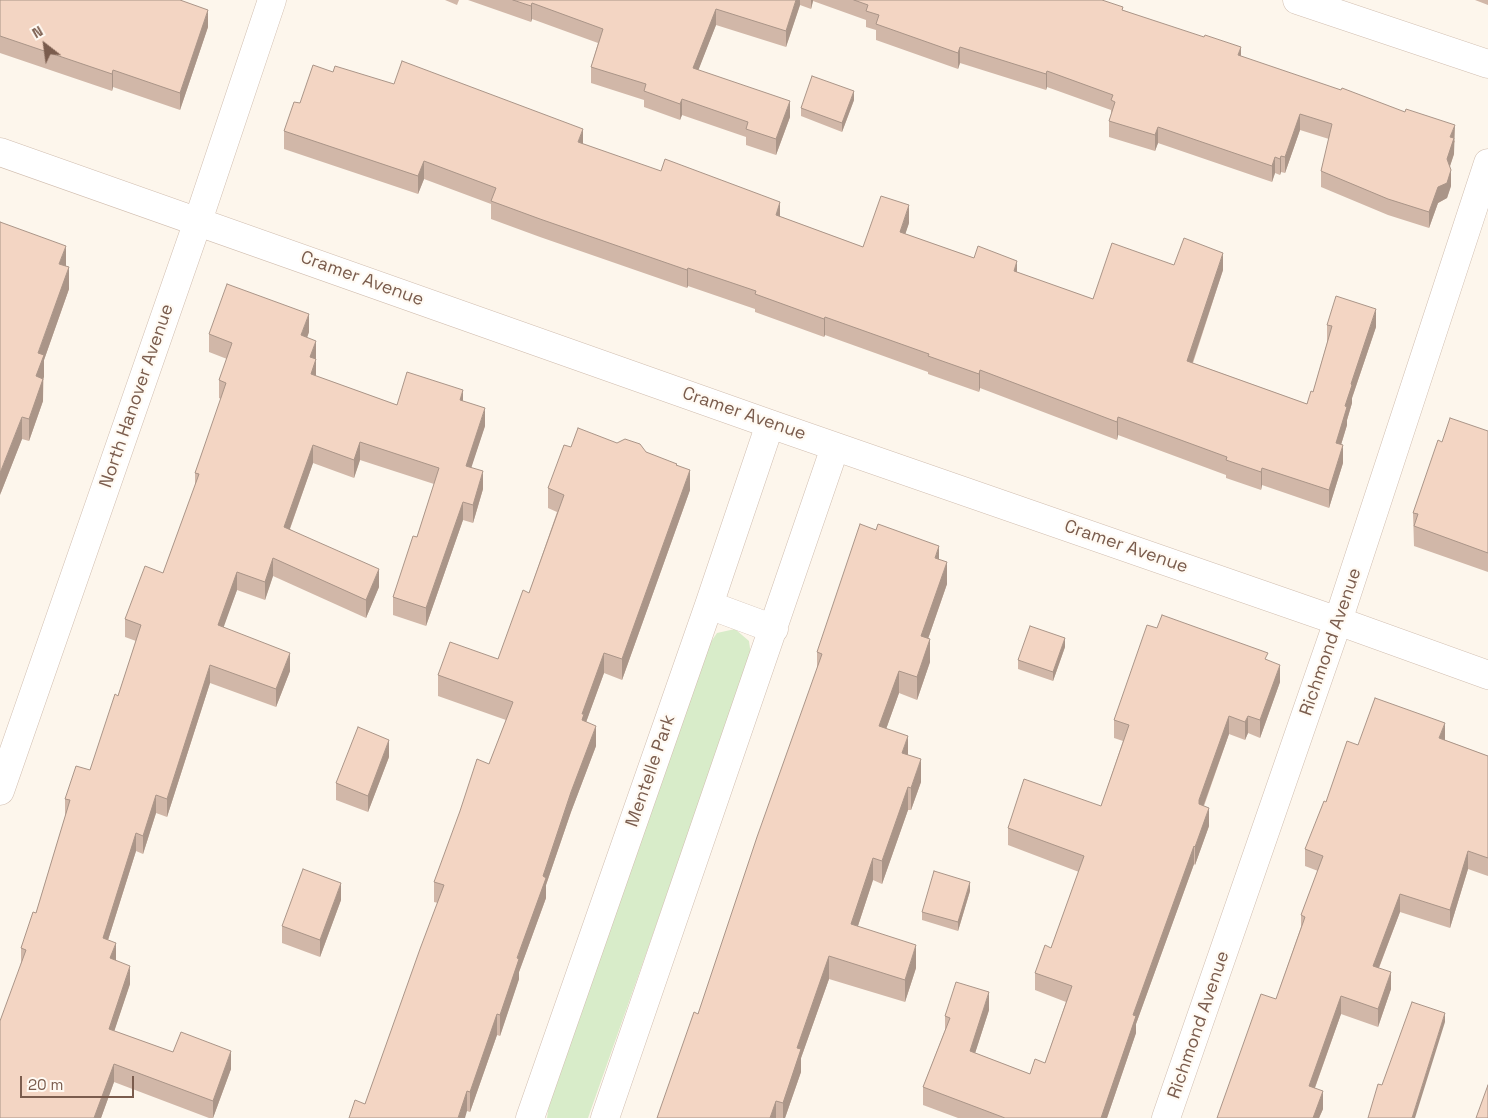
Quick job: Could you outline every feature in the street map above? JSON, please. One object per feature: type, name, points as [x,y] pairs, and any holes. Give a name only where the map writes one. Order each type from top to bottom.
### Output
[{"type":"street","name":"North Hanover Avenue","points":[[0,791],[198,221],[272,0]]},
{"type":"street","points":[[1297,0],[1488,64]]},
{"type":"street","name":"Cramer Avenue","points":[[0,152],[1488,675]]},
{"type":"street","name":"Richmond Avenue","points":[[1166,1118],[1338,621],[1488,163]]},
{"type":"street","name":"Mentelle Park","points":[[530,1118],[709,605],[770,424]]},
{"type":"street","points":[[605,1118],[835,447]]},
{"type":"street","points":[[709,605],[774,628]]},
{"type":"green space","points":[[735,629],[749,641],[751,656],[588,1118],[547,1118],[549,1104],[706,649],[717,633]]},
{"type":"building","points":[[0,0],[180,0],[208,10],[180,93],[113,70],[112,74],[0,36]]},
{"type":"building","points":[[513,0],[796,0],[786,31],[716,9],[693,68],[790,101],[776,139],[746,129],[748,122],[682,99],[680,104],[644,91],[646,84],[591,67],[603,29],[532,3],[531,6]]},
{"type":"building","points":[[854,0],[1102,0],[1123,7],[1122,10],[1241,47],[1238,55],[1341,90],[1342,88],[1405,112],[1406,109],[1455,125],[1450,137],[1454,138],[1447,159],[1451,170],[1447,183],[1438,187],[1429,212],[1388,199],[1321,171],[1332,124],[1300,114],[1285,157],[1281,156],[1280,159],[1275,157],[1272,166],[1158,127],[1155,135],[1109,121],[1115,102],[1111,100],[1113,95],[1047,71],[1046,74],[960,47],[958,53],[876,24],[879,15],[866,11],[868,5]]},
{"type":"building","points":[[402,61],[583,129],[578,142],[661,171],[665,159],[780,202],[776,215],[863,247],[881,196],[909,205],[900,232],[974,258],[978,246],[1017,261],[1014,271],[1093,299],[1112,243],[1174,265],[1184,238],[1223,253],[1187,361],[1307,404],[1311,391],[1313,392],[1332,326],[1327,325],[1336,296],[1376,309],[1345,406],[1347,407],[1336,443],[1343,445],[1329,490],[1262,468],[1261,472],[1226,460],[1227,457],[1118,417],[1117,422],[980,370],[979,374],[928,356],[929,354],[755,294],[756,291],[688,268],[687,270],[540,219],[491,201],[496,188],[424,161],[418,176],[284,131],[294,102],[300,103],[313,65],[333,72],[335,66],[394,84]]},
{"type":"building","points":[[812,76],[854,91],[842,123],[801,108]]},
{"type":"building","points":[[0,222],[66,246],[59,264],[69,267],[38,353],[44,355],[36,376],[43,379],[29,419],[22,417],[0,473]]},
{"type":"building","points":[[227,284],[309,314],[301,335],[316,341],[310,357],[316,359],[311,374],[397,405],[407,372],[463,390],[460,400],[485,408],[466,466],[483,471],[473,505],[463,502],[426,608],[393,597],[413,536],[417,537],[439,468],[360,442],[354,460],[313,445],[284,527],[379,569],[366,600],[273,558],[265,582],[237,572],[218,625],[290,653],[276,689],[210,665],[167,799],[156,795],[143,836],[136,833],[103,938],[116,943],[110,958],[130,966],[109,1029],[173,1052],[181,1032],[231,1051],[213,1101],[114,1064],[94,1118],[0,1118],[0,1021],[26,950],[21,948],[33,912],[36,913],[70,800],[65,799],[76,766],[90,770],[115,694],[118,696],[141,625],[125,619],[145,566],[163,573],[199,474],[195,473],[226,383],[219,380],[232,343],[209,334]]},
{"type":"building","points":[[1450,418],[1488,431],[1488,553],[1414,526],[1418,514],[1413,513],[1438,440],[1442,442]]},
{"type":"building","points":[[578,428],[617,443],[625,439],[640,444],[646,452],[690,470],[622,659],[604,653],[582,714],[584,714],[582,720],[596,726],[571,792],[543,876],[546,878],[517,958],[519,959],[500,1015],[497,1014],[470,1092],[467,1091],[458,1118],[349,1118],[355,1100],[365,1104],[444,885],[434,882],[477,759],[489,764],[513,702],[438,675],[450,642],[498,659],[523,590],[529,593],[564,495],[548,488],[564,445],[571,447]]},
{"type":"building","points":[[860,524],[876,530],[878,524],[939,546],[935,558],[947,562],[921,636],[930,639],[917,677],[899,671],[879,726],[908,736],[902,753],[921,759],[911,788],[908,787],[882,861],[873,858],[851,924],[916,945],[905,980],[829,956],[797,1048],[801,1049],[783,1103],[776,1101],[770,1118],[657,1118],[694,1012],[698,1014],[757,837],[822,654],[817,652]]},
{"type":"building","points":[[1162,615],[1268,653],[1265,659],[1280,665],[1260,720],[1248,716],[1245,722],[1229,716],[1199,800],[1199,804],[1209,808],[1133,1015],[1136,1016],[1101,1118],[1005,1118],[923,1087],[950,1018],[945,1016],[956,982],[989,992],[970,1051],[1030,1074],[1035,1059],[1045,1063],[1072,986],[1035,973],[1045,945],[1051,948],[1084,856],[1008,828],[1024,779],[1101,806],[1129,725],[1114,720],[1147,625],[1157,628]]},
{"type":"building","points":[[1030,626],[1065,638],[1053,672],[1018,660]]},
{"type":"building","points":[[1375,698],[1445,723],[1439,738],[1488,756],[1488,858],[1468,851],[1450,910],[1400,894],[1373,966],[1391,972],[1378,1009],[1341,996],[1309,1086],[1323,1091],[1313,1118],[1217,1118],[1261,994],[1276,999],[1305,917],[1301,915],[1323,856],[1305,849],[1324,801],[1326,802],[1347,741],[1358,745]]},
{"type":"building","points":[[358,727],[389,740],[368,796],[336,783]]},
{"type":"building","points":[[303,869],[341,883],[320,940],[282,926]]},
{"type":"building","points":[[934,871],[970,882],[958,922],[922,912]]},
{"type":"building","points":[[1412,1002],[1445,1013],[1412,1118],[1368,1118],[1378,1084],[1382,1085]]},
{"type":"building","points":[[1488,1085],[1488,1118],[1476,1118]]}]
